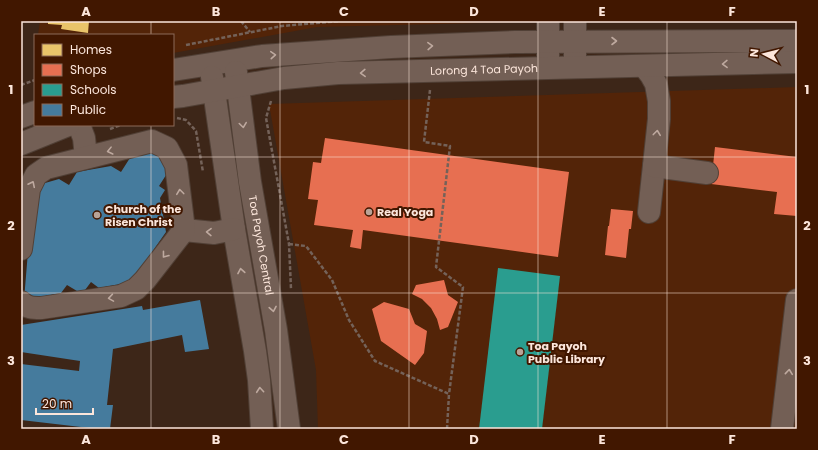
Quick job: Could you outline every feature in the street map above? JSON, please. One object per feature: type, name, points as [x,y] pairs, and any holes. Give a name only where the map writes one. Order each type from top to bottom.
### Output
[{"type":"street","points":[[548,31],[548,68]]},
{"type":"street","points":[[174,70],[262,56],[391,47],[515,42],[548,31],[797,41]]},
{"type":"street","points":[[575,31],[575,68]]},
{"type":"street","name":"Toa Payoh Central","points":[[234,60],[250,182],[276,330],[289,429]]},
{"type":"street","name":"Lorong 4 Toa Payoh","points":[[174,97],[284,78],[338,73],[797,62]]},
{"type":"street","name":"Toa Payoh Central","points":[[210,64],[234,229],[256,351],[262,429]]},
{"type":"street","points":[[644,66],[652,75],[656,84],[659,101],[659,120],[649,212]]},
{"type":"street","points":[[21,117],[34,112]]},
{"type":"street","points":[[21,144],[66,126]]},
{"type":"street","points":[[79,126],[84,138],[86,157]]},
{"type":"street","points":[[21,249],[29,189],[36,175],[46,168],[152,141],[167,148],[176,165],[184,230],[145,280],[136,289],[121,296],[41,308],[30,308],[21,302]]},
{"type":"street","points":[[654,166],[707,173]]},
{"type":"street","points":[[184,230],[209,233],[234,229]]},
{"type":"street","points":[[782,429],[797,300]]},
{"type":"path","points":[[240,21],[250,32]]},
{"type":"path","points":[[184,46],[282,26],[340,21]]},
{"type":"path","points":[[21,85],[34,80]]},
{"type":"path","points":[[430,88],[424,142],[450,146],[436,267],[463,287],[449,394],[447,429]]},
{"type":"path","points":[[174,118],[186,120],[196,131]]},
{"type":"path","points":[[289,244],[306,246],[332,280],[349,320],[375,360],[449,394]]},
{"type":"shaded area","points":[[40,21],[520,21],[317,27],[174,53],[174,34],[38,34]]},
{"type":"shaded area","points":[[797,87],[797,429],[318,429],[316,370],[269,104]]},
{"type":"building: Homes","points":[[48,21],[89,21],[88,33],[61,29],[62,25],[48,24]]},
{"type":"building: Shops","points":[[325,138],[569,172],[558,257],[363,230],[361,249],[350,247],[353,230],[314,225],[318,200],[308,199],[313,162],[321,163]]},
{"type":"building: Shops","points":[[715,147],[797,157],[797,216],[774,214],[777,192],[711,184]]},
{"type":"building: Shops","points":[[611,209],[633,211],[631,229],[629,229],[626,258],[605,255]]},
{"type":"building: Shops","points":[[444,280],[448,295],[458,302],[448,327],[440,330],[437,319],[431,308],[422,299],[412,294],[416,285]]},
{"type":"building: Shops","points":[[384,302],[409,309],[415,324],[427,331],[424,353],[415,365],[381,341],[372,309]]},
{"type":"building: Schools","name":"Toa Payoh Public Library","points":[[498,268],[560,276],[542,429],[479,429]]},
{"type":"building: Public","name":"Church of the Risen Christ","points":[[152,147],[166,157],[168,172],[159,186],[165,190],[160,198],[166,232],[131,282],[99,288],[91,282],[82,294],[67,285],[61,293],[24,300],[33,191],[38,185],[59,179],[69,185],[77,172],[111,166],[121,172],[135,150]]},
{"type":"building: Public","points":[[200,300],[209,349],[185,352],[182,335],[113,349],[107,405],[113,405],[110,429],[98,429],[21,420],[21,364],[79,371],[80,361],[21,352],[21,325],[142,306],[143,310]]},
{"type":"place","name":"Real Yoga","points":[[369,212]]},
{"type":"place","name":"Church of the Risen Christ","points":[[97,215]]},
{"type":"place","name":"Toa Payoh Public Library","points":[[520,352]]}]
